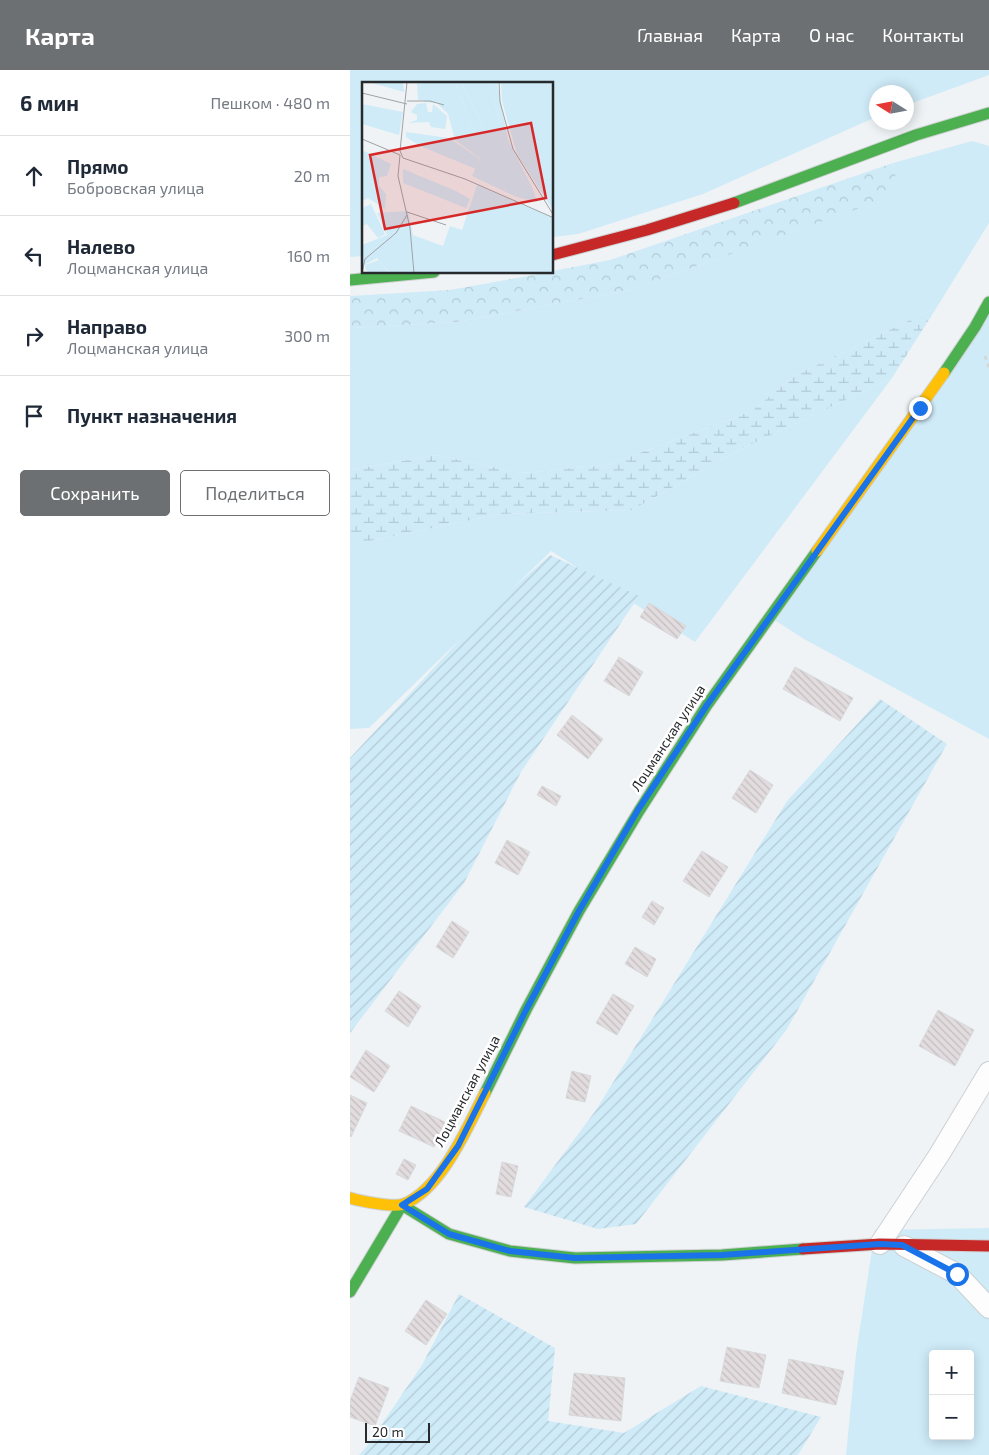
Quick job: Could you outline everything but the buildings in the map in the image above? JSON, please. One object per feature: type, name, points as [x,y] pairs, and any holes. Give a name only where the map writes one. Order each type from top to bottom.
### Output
[{"type":"street","points":[[554,255],[612,241],[704,213],[894,142],[984,113]]},
{"type":"street","points":[[350,280],[413,274]]},
{"type":"street","name":"Лоцманская улица","points":[[350,1292],[402,1205],[427,1189],[458,1146],[526,1010],[579,911],[638,810],[707,705],[920,408],[989,302]]},
{"type":"street","points":[[880,1244],[939,1155],[989,1072]]},
{"type":"street","points":[[350,1198],[364,1202],[402,1205],[449,1234],[510,1251],[575,1258],[722,1255],[880,1244],[989,1246]]},
{"type":"street","points":[[902,1245],[957,1274],[989,1308]]},
{"type":"green space","points":[[350,70],[989,70],[989,75],[914,102],[914,85],[869,85],[869,120],[703,194],[578,234],[554,237],[554,82],[362,82],[362,256],[350,257]]},
{"type":"green space","points":[[972,141],[989,146],[989,223],[937,307],[794,376],[752,411],[608,465],[521,473],[437,455],[350,470],[350,328],[457,322],[630,290],[898,194],[893,163]]},
{"type":"green space","points":[[893,163],[899,194],[630,290],[457,322],[350,328],[350,296],[450,290],[538,274],[554,274],[554,271],[610,260]]},
{"type":"green space","points":[[989,302],[989,739],[804,639],[770,617]]},
{"type":"green space","points":[[937,307],[892,378],[741,449],[632,510],[501,514],[350,545],[350,470],[437,455],[521,473],[608,465],[752,411],[794,376]]},
{"type":"green space","points":[[892,378],[695,642],[551,551],[369,728],[350,729],[350,545],[501,514],[632,510],[741,449]]},
{"type":"green space","points":[[550,555],[639,596],[521,772],[464,883],[350,1033],[350,758],[483,615]]},
{"type":"green space","points":[[880,699],[947,744],[787,1029],[636,1224],[598,1229],[524,1207],[596,1110],[787,801]]},
{"type":"green space","points":[[989,1228],[989,1455],[846,1455],[856,1354],[875,1230]]},
{"type":"green space","points":[[459,1294],[555,1348],[548,1421],[624,1433],[701,1386],[821,1417],[798,1455],[359,1455],[422,1365]]},
{"type":"traffic: fast","points":[[734,203],[916,135],[989,113]]},
{"type":"traffic: fast","points":[[350,280],[413,274]]},
{"type":"traffic: fast","points":[[944,373],[975,327],[989,302]]},
{"type":"traffic: fast","points":[[485,1093],[526,1010],[579,911],[639,811],[707,705],[817,551]]},
{"type":"traffic: fast","points":[[350,1292],[402,1205],[449,1234],[510,1251],[575,1258],[722,1255],[803,1249]]},
{"type":"traffic: slow","points":[[817,551],[944,373]]},
{"type":"traffic: slow","points":[[350,1198],[377,1204],[400,1205],[418,1196],[442,1171],[452,1156],[485,1093]]},
{"type":"traffic: jam","points":[[554,254],[647,230],[734,203]]},
{"type":"traffic: jam","points":[[803,1249],[880,1244],[989,1246]]},
{"type":"route","points":[[920,408],[707,705],[638,810],[579,911],[526,1010],[458,1146],[427,1189],[402,1205],[449,1234],[510,1251],[575,1258],[722,1255],[880,1244],[902,1245],[957,1274]]}]
